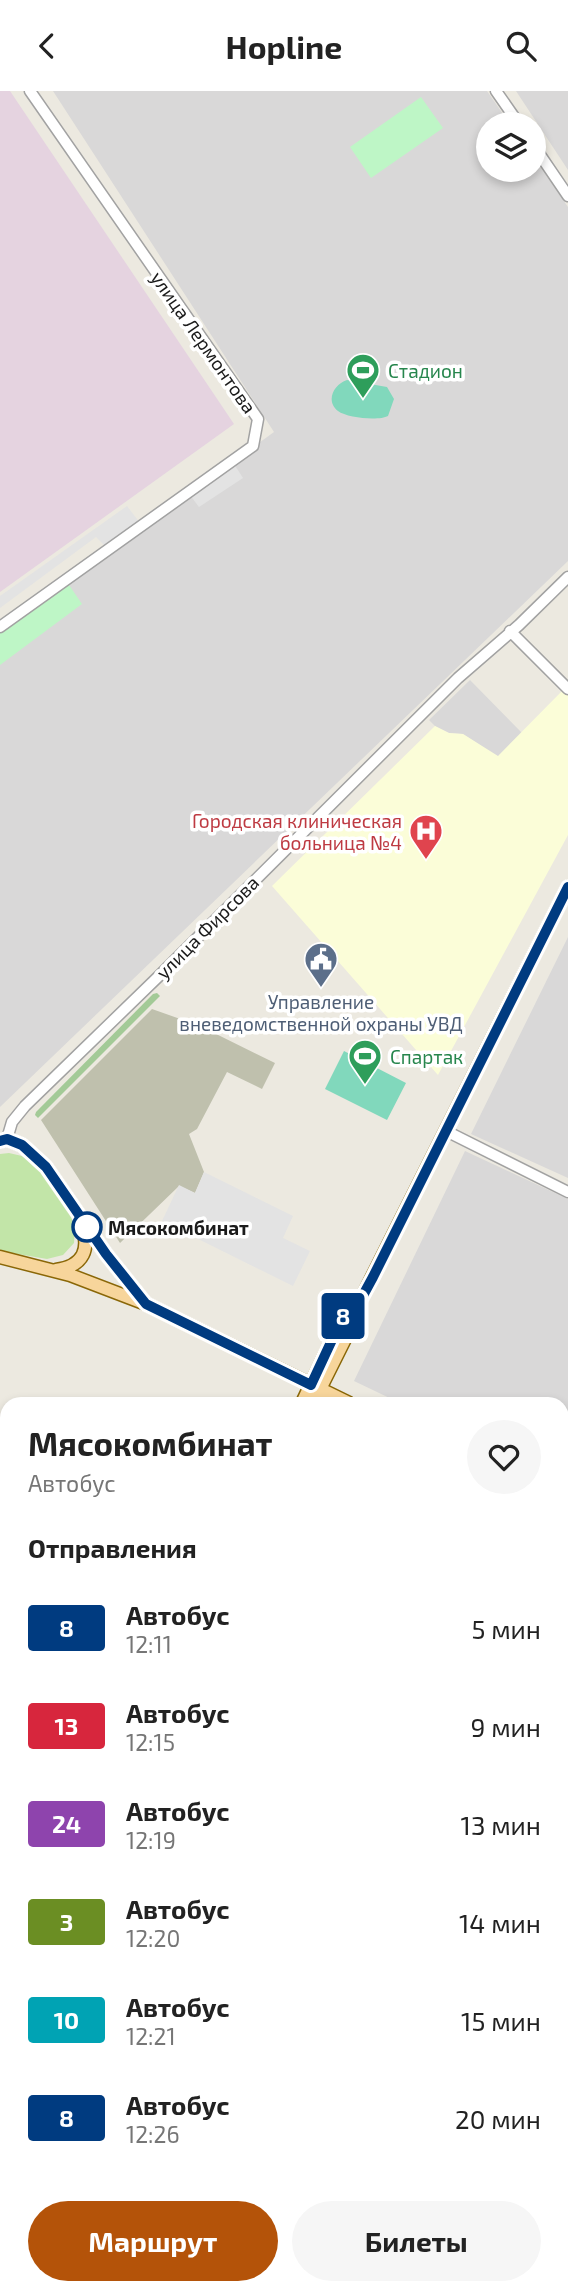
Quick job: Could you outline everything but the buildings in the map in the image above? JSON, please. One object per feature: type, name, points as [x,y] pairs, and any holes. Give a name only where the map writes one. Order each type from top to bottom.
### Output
[{"type":"main road","points":[[307,1397],[357,1315],[360,1301],[568,887]]},
{"type":"main road","points":[[3,1140],[22,1145],[46,1167],[106,1254],[146,1304]]},
{"type":"main road","points":[[75,1210],[86,1236],[78,1263]]},
{"type":"main road","points":[[55,1271],[106,1254]]},
{"type":"main road","points":[[0,1257],[70,1275],[146,1304],[335,1397]]},
{"type":"main road","points":[[314,1397],[315,1388]]},
{"type":"street","name":"улица Лермонтова","points":[[0,627],[253,446],[258,419],[30,91]]},
{"type":"street","points":[[496,91],[511,112]]},
{"type":"street","points":[[546,164],[568,196]]},
{"type":"street","name":"улица Фирсова","points":[[3,1140],[12,1122],[25,1106],[457,678],[568,577]]},
{"type":"street","points":[[510,631],[568,689]]},
{"type":"street","points":[[446,1131],[568,1192]]},
{"type":"street","points":[[70,1275],[78,1263]]},
{"type":"shaded area","points":[[0,91],[10,91],[234,424],[0,592]]},
{"type":"shaded area","points":[[53,91],[487,91],[502,112],[476,112],[476,182],[546,182],[546,175],[568,207],[568,561],[0,1107],[0,630],[274,432]]},
{"type":"shaded area","points":[[516,91],[568,91],[568,170],[546,137],[546,112],[530,112]]},
{"type":"shaded area","points":[[234,464],[243,478],[199,507],[190,495]]},
{"type":"shaded area","points":[[127,506],[140,523],[106,547],[96,537],[0,608],[0,596]]},
{"type":"shaded area","points":[[470,680],[522,733],[498,757],[463,734],[449,733],[429,720]]},
{"type":"shaded area","name":"Городская клиническая больница №4","points":[[563,690],[568,695],[568,835],[438,1075],[272,886],[435,726],[449,733],[463,734],[498,756]]},
{"type":"shaded area","points":[[568,937],[568,1178],[471,1134]]},
{"type":"shaded area","points":[[157,993],[160,996],[38,1118],[36,1112]]},
{"type":"shaded area","points":[[152,1009],[200,1026],[275,1063],[262,1089],[227,1072],[197,1129],[189,1134],[204,1172],[195,1193],[179,1186],[120,1243],[41,1120]]},
{"type":"shaded area","points":[[465,1151],[568,1199],[568,1397],[387,1397],[354,1381]]},
{"type":"shaded area","points":[[204,1172],[293,1216],[283,1238],[310,1251],[293,1286],[162,1221],[179,1185],[195,1193]]},
{"type":"green space","points":[[421,97],[443,128],[371,178],[350,147]]},
{"type":"green space","name":"Стадион","points":[[347,380],[387,387],[394,399],[388,416],[363,418],[338,411],[332,403],[333,393],[338,385]]},
{"type":"green space","points":[[67,582],[82,604],[0,665],[0,630]]},
{"type":"green space","name":"Спартак","points":[[344,1051],[406,1083],[387,1120],[325,1089]]},
{"type":"green space","points":[[0,1154],[22,1156],[37,1166],[70,1214],[75,1228],[74,1243],[63,1255],[47,1259],[0,1251]]},
{"type":"bus line","name":"8","points":[[0,1141],[7,1139],[22,1145],[46,1167],[106,1254],[146,1304],[311,1385],[345,1312],[360,1301],[373,1277],[568,887]]},
{"type":"place","name":"Стадион","points":[[363,400]]},
{"type":"place","name":"Городская клиническая больница №4","points":[[426,861]]},
{"type":"place","name":"Управление вневедомственной охраны УВД","points":[[321,989]]},
{"type":"place","name":"Спартак","points":[[365,1086]]},
{"type":"place","name":"Мясокомбинат","points":[[87,1227]]}]
